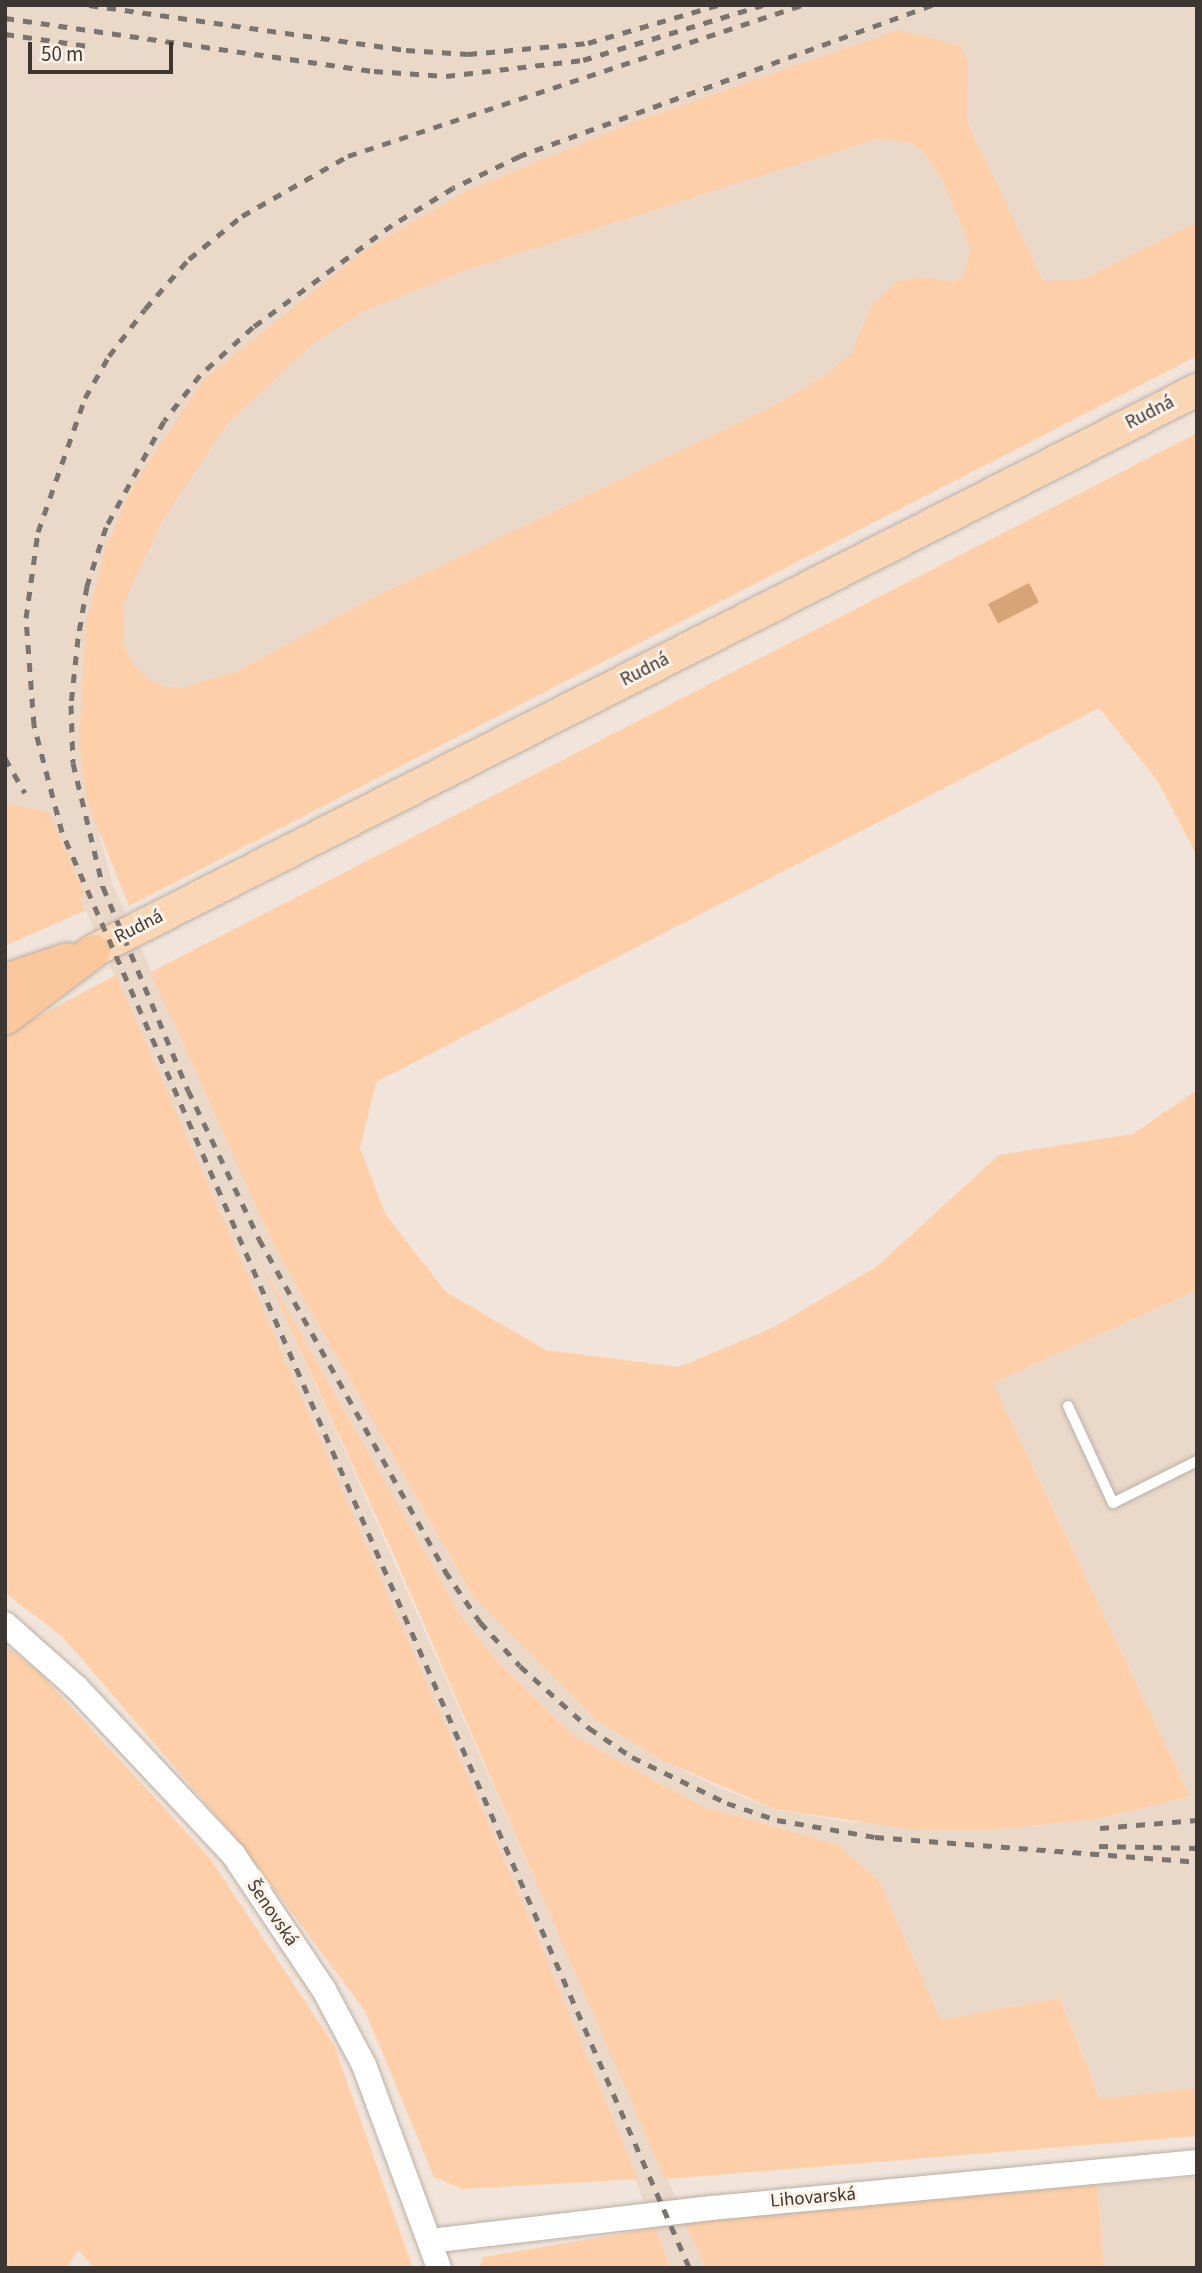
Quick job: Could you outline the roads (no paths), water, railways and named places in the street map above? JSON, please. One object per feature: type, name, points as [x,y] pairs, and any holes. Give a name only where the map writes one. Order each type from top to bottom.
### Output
[{"type":"highway","points":[[9,1005],[93,951]]},
{"type":"main road","name":"Rudná","points":[[93,951],[1197,390]]},
{"type":"street","name":"Šenovská","points":[[5,1624],[78,1688],[233,1854],[324,1990],[364,2065],[439,2268]]},
{"type":"street","name":"Lihovarská","points":[[430,2241],[712,2208],[1197,2162]]},
{"type":"lane","points":[[1068,1406],[1113,1503],[1197,1461]]},
{"type":"railway","points":[[89,5],[406,50],[468,54],[588,43],[718,5]]},
{"type":"railway","points":[[5,18],[374,71],[446,76],[583,60],[763,5]]},
{"type":"railway","points":[[689,2267],[62,832],[34,725],[26,618],[38,532],[85,398],[109,356],[145,309],[189,259],[242,216],[348,156],[803,5]]},
{"type":"railway","points":[[932,5],[520,156],[453,188],[392,225],[253,327],[200,375],[164,421],[106,527],[87,586],[78,638],[71,705],[73,763],[103,887],[188,1090],[259,1239],[445,1571],[480,1622],[520,1666],[589,1728],[632,1757],[727,1803],[777,1820],[875,1837],[1197,1862]]},
{"type":"railway","points":[[5,34],[88,46]]},
{"type":"railway","points":[[5,758],[25,793]]},
{"type":"railway","points":[[1100,1828],[1197,1820]]},
{"type":"railway","points":[[1099,1846],[1197,1848]]}]
